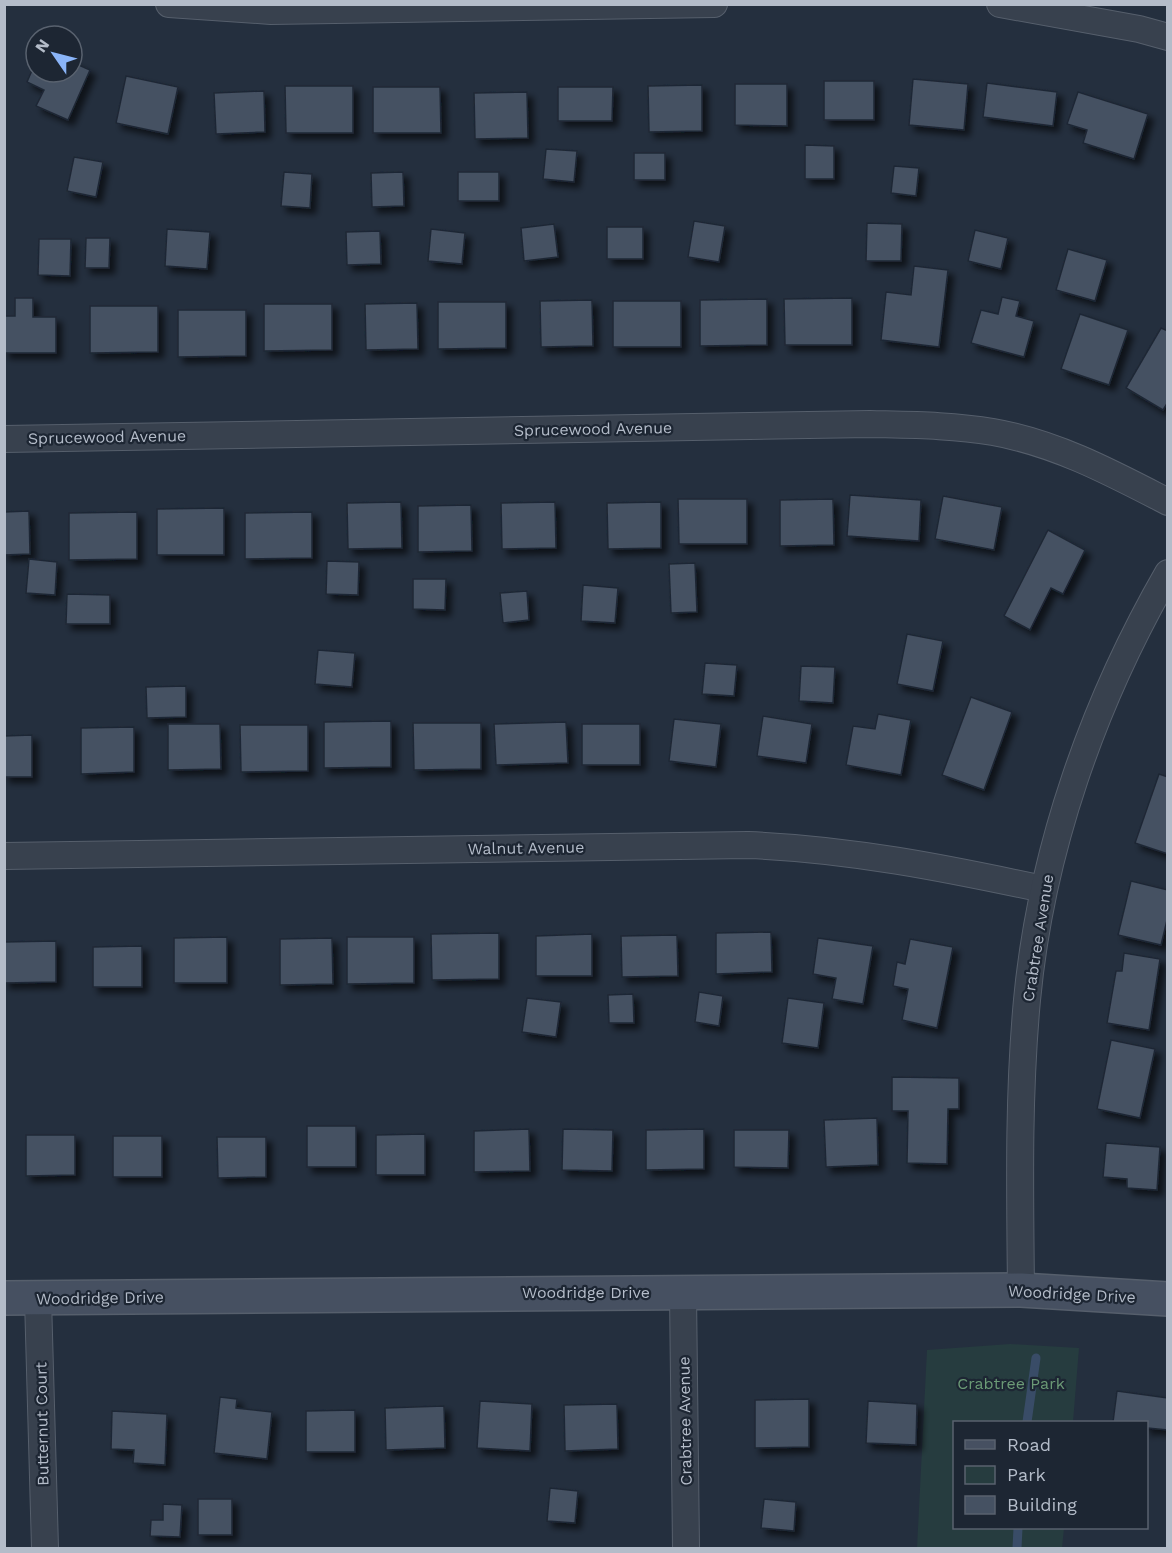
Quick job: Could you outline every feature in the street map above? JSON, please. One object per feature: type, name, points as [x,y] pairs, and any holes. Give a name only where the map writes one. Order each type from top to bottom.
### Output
[{"type":"street","points":[[169,4],[271,11],[714,4]]},
{"type":"street","points":[[1000,4],[1096,13],[1167,38]]},
{"type":"street","name":"Sprucewood Avenue","points":[[4,439],[846,424],[943,426],[995,432],[1040,444],[1090,463],[1167,502]]},
{"type":"street","name":"Crabtree Avenue","points":[[1021,1290],[1020,1104],[1027,999],[1043,889],[1073,784],[1101,707],[1130,644],[1167,573]]},
{"type":"street","name":"Walnut Avenue","points":[[4,856],[748,845],[807,847],[906,860],[1043,889]]},
{"type":"street","name":"Woodridge Drive","points":[[4,1298],[496,1292],[1021,1290],[1167,1299]]},
{"type":"street","name":"Crabtree Avenue","points":[[683,1293],[686,1548]]},
{"type":"street","name":"Butternut Court","points":[[38,1299],[45,1548]]},
{"type":"green space","name":"Crabtree Park","points":[[1010,1344],[1079,1348],[1073,1421],[953,1421],[953,1529],[1064,1529],[1062,1548],[917,1548],[927,1350]]},
{"type":"building","points":[[84,67],[90,70],[84,84]]},
{"type":"building","points":[[126,76],[178,87],[168,134],[116,123]]},
{"type":"building","points":[[913,79],[968,84],[964,130],[909,125]]},
{"type":"building","points":[[824,81],[874,81],[874,120],[824,120]]},
{"type":"building","points":[[987,83],[1057,92],[1053,126],[983,117]]},
{"type":"building","points":[[31,84],[84,84],[68,120],[36,106],[44,90]]},
{"type":"building","points":[[735,84],[787,84],[787,126],[735,125]]},
{"type":"building","points":[[702,85],[702,131],[649,132],[648,86]]},
{"type":"building","points":[[285,86],[353,86],[353,133],[286,133]]},
{"type":"building","points":[[373,87],[440,87],[441,133],[373,133]]},
{"type":"building","points":[[558,87],[613,87],[612,121],[558,121]]},
{"type":"building","points":[[264,91],[265,132],[216,134],[214,93]]},
{"type":"building","points":[[527,92],[528,138],[475,139],[474,93]]},
{"type":"building","points":[[1078,92],[1148,114],[1134,159],[1083,143],[1087,130],[1067,124]]},
{"type":"building","points":[[805,145],[834,146],[834,179],[805,179]]},
{"type":"building","points":[[546,149],[577,151],[574,182],[543,179]]},
{"type":"building","points":[[634,153],[665,153],[665,180],[634,180]]},
{"type":"building","points":[[74,157],[103,162],[96,197],[67,191]]},
{"type":"building","points":[[894,166],[919,168],[916,196],[891,193]]},
{"type":"building","points":[[284,172],[312,174],[310,208],[281,206]]},
{"type":"building","points":[[403,172],[404,206],[372,207],[371,173]]},
{"type":"building","points":[[458,172],[499,172],[499,201],[458,201]]},
{"type":"building","points":[[694,221],[725,226],[719,262],[688,257]]},
{"type":"building","points":[[867,223],[902,224],[901,261],[866,261]]},
{"type":"building","points":[[554,224],[558,257],[524,261],[521,228]]},
{"type":"building","points":[[607,227],[643,227],[643,259],[607,259]]},
{"type":"building","points":[[167,229],[210,232],[207,269],[165,266]]},
{"type":"building","points":[[431,229],[465,233],[462,264],[428,261]]},
{"type":"building","points":[[975,230],[1008,238],[1001,269],[968,261]]},
{"type":"building","points":[[380,231],[381,264],[347,265],[346,232]]},
{"type":"building","points":[[86,238],[110,238],[109,268],[85,268]]},
{"type":"building","points":[[39,239],[71,239],[70,276],[38,275]]},
{"type":"building","points":[[1068,249],[1107,260],[1095,301],[1056,290]]},
{"type":"building","points":[[914,266],[948,270],[939,347],[881,340],[886,292],[911,295]]},
{"type":"building","points":[[1002,297],[1020,301],[1016,316],[1034,321],[1024,357],[971,343],[981,310],[998,314]]},
{"type":"building","points":[[15,298],[33,298],[33,317],[56,317],[56,353],[4,353],[4,316],[15,316]]},
{"type":"building","points":[[852,298],[852,345],[785,345],[784,299]]},
{"type":"building","points":[[767,299],[767,345],[700,346],[700,300]]},
{"type":"building","points":[[592,300],[593,346],[541,347],[540,301]]},
{"type":"building","points":[[613,301],[681,301],[681,347],[613,347]]},
{"type":"building","points":[[438,302],[506,302],[506,348],[438,349]]},
{"type":"building","points":[[417,303],[418,349],[366,350],[365,304]]},
{"type":"building","points":[[264,304],[332,304],[332,350],[264,351]]},
{"type":"building","points":[[90,306],[158,306],[158,352],[90,353]]},
{"type":"building","points":[[178,310],[246,310],[246,356],[178,357]]},
{"type":"building","points":[[1080,314],[1128,330],[1109,385],[1061,369]]},
{"type":"building","points":[[1161,328],[1168,331],[1168,402],[1163,410],[1126,388]]},
{"type":"building","points":[[850,495],[921,500],[919,541],[847,536]]},
{"type":"building","points":[[943,496],[1002,507],[994,550],[935,539]]},
{"type":"building","points":[[678,499],[747,499],[747,544],[679,544]]},
{"type":"building","points":[[833,499],[834,545],[780,546],[780,500]]},
{"type":"building","points":[[401,502],[402,548],[348,549],[347,503]]},
{"type":"building","points":[[555,502],[556,548],[502,549],[501,503]]},
{"type":"building","points":[[661,502],[661,548],[608,549],[607,503]]},
{"type":"building","points":[[471,505],[472,551],[418,552],[418,506]]},
{"type":"building","points":[[224,508],[224,555],[157,555],[157,509]]},
{"type":"building","points":[[29,511],[30,554],[4,555],[4,512]]},
{"type":"building","points":[[137,512],[137,559],[69,560],[69,513]]},
{"type":"building","points":[[312,512],[312,558],[245,559],[245,513]]},
{"type":"building","points":[[1048,530],[1085,550],[1063,594],[1051,588],[1030,630],[1004,616]]},
{"type":"building","points":[[29,559],[57,562],[55,595],[26,593]]},
{"type":"building","points":[[327,561],[359,562],[358,595],[326,594]]},
{"type":"building","points":[[695,563],[697,612],[671,613],[669,564]]},
{"type":"building","points":[[413,579],[446,579],[445,610],[413,609]]},
{"type":"building","points":[[583,585],[618,588],[615,623],[581,621]]},
{"type":"building","points":[[527,591],[529,620],[503,623],[500,593]]},
{"type":"building","points":[[67,594],[110,595],[110,624],[66,624]]},
{"type":"building","points":[[907,634],[943,641],[933,691],[897,684]]},
{"type":"building","points":[[318,650],[355,653],[352,687],[315,684]]},
{"type":"building","points":[[705,663],[737,665],[734,696],[702,694]]},
{"type":"building","points":[[801,666],[835,667],[833,703],[799,701]]},
{"type":"building","points":[[186,686],[186,717],[147,718],[146,687]]},
{"type":"building","points":[[971,697],[1012,712],[984,790],[942,775]]},
{"type":"building","points":[[878,714],[911,720],[901,775],[846,765],[853,726],[875,729]]},
{"type":"building","points":[[763,716],[812,724],[806,763],[757,756]]},
{"type":"building","points":[[674,719],[721,724],[716,767],[669,761]]},
{"type":"building","points":[[391,721],[391,767],[324,768],[324,722]]},
{"type":"building","points":[[566,722],[568,763],[496,765],[494,724]]},
{"type":"building","points":[[413,723],[481,723],[481,769],[414,770]]},
{"type":"building","points":[[168,724],[220,724],[221,769],[168,770]]},
{"type":"building","points":[[582,724],[640,724],[640,765],[582,765]]},
{"type":"building","points":[[240,725],[308,725],[308,771],[241,772]]},
{"type":"building","points":[[134,727],[134,772],[81,774],[81,728]]},
{"type":"building","points":[[32,735],[32,777],[4,777],[4,736]]},
{"type":"building","points":[[1159,774],[1168,777],[1168,854],[1135,843]]},
{"type":"building","points":[[1131,881],[1168,890],[1168,916],[1161,945],[1118,935]]},
{"type":"building","points":[[771,932],[772,972],[716,974],[716,933]]},
{"type":"building","points":[[499,933],[499,979],[432,980],[431,934]]},
{"type":"building","points":[[592,934],[592,976],[536,976],[536,936]]},
{"type":"building","points":[[677,935],[678,976],[622,977],[621,936]]},
{"type":"building","points":[[227,937],[227,983],[174,983],[174,938]]},
{"type":"building","points":[[347,937],[414,937],[414,983],[347,984]]},
{"type":"building","points":[[332,938],[333,984],[280,985],[280,939]]},
{"type":"building","points":[[818,938],[873,946],[863,1004],[832,999],[836,978],[813,974]]},
{"type":"building","points":[[910,939],[953,947],[937,1028],[902,1020],[908,989],[893,986],[897,962],[905,964]]},
{"type":"building","points":[[56,941],[56,982],[4,983],[4,942]]},
{"type":"building","points":[[142,946],[142,987],[93,987],[93,947]]},
{"type":"building","points":[[1124,953],[1160,959],[1149,1030],[1107,1023],[1116,971],[1122,971]]},
{"type":"building","points":[[699,992],[723,996],[719,1026],[695,1022]]},
{"type":"building","points":[[633,994],[634,1023],[609,1023],[608,995]]},
{"type":"building","points":[[527,998],[561,1002],[556,1037],[522,1032]]},
{"type":"building","points":[[788,998],[824,1003],[818,1048],[782,1043]]},
{"type":"building","points":[[1111,1040],[1155,1049],[1140,1118],[1097,1109]]},
{"type":"building","points":[[892,1077],[959,1078],[959,1109],[948,1109],[947,1164],[907,1163],[908,1111],[892,1111]]},
{"type":"building","points":[[877,1118],[878,1165],[826,1167],[824,1120]]},
{"type":"building","points":[[307,1126],[356,1126],[356,1167],[307,1167]]},
{"type":"building","points":[[529,1129],[530,1171],[474,1172],[474,1131]]},
{"type":"building","points":[[563,1129],[613,1130],[612,1171],[562,1170]]},
{"type":"building","points":[[704,1129],[704,1169],[646,1170],[646,1130]]},
{"type":"building","points":[[734,1130],[789,1130],[788,1168],[734,1167]]},
{"type":"building","points":[[425,1134],[425,1175],[376,1175],[376,1135]]},
{"type":"building","points":[[26,1135],[75,1135],[75,1175],[26,1176]]},
{"type":"building","points":[[113,1136],[162,1136],[162,1177],[113,1177]]},
{"type":"building","points":[[217,1137],[266,1137],[266,1177],[218,1178]]},
{"type":"building","points":[[1106,1143],[1160,1147],[1157,1190],[1127,1188],[1127,1179],[1103,1177]]},
{"type":"building","points":[[1117,1391],[1168,1398],[1168,1430],[1148,1428],[1148,1421],[1113,1421]]},
{"type":"building","points":[[220,1397],[237,1399],[236,1408],[272,1412],[267,1459],[214,1453]]},
{"type":"building","points":[[809,1399],[809,1447],[755,1448],[755,1400]]},
{"type":"building","points":[[480,1401],[532,1404],[530,1451],[477,1448]]},
{"type":"building","points":[[868,1401],[917,1404],[916,1445],[866,1443]]},
{"type":"building","points":[[617,1404],[618,1449],[565,1451],[564,1405]]},
{"type":"building","points":[[444,1406],[445,1448],[386,1450],[385,1408]]},
{"type":"building","points":[[355,1410],[355,1452],[306,1452],[306,1411]]},
{"type":"building","points":[[112,1411],[167,1414],[165,1465],[133,1463],[134,1450],[111,1449]]},
{"type":"building","points":[[550,1488],[578,1491],[575,1523],[547,1521]]},
{"type":"building","points":[[198,1499],[232,1499],[232,1535],[198,1535]]},
{"type":"building","points":[[764,1499],[796,1502],[794,1531],[761,1528]]},
{"type":"building","points":[[163,1504],[182,1505],[180,1537],[150,1536],[151,1520],[163,1520]]},
{"type":"waterway","points":[[1027,1421],[1036,1358]]},
{"type":"waterway","points":[[1017,1548],[1018,1529]]}]
